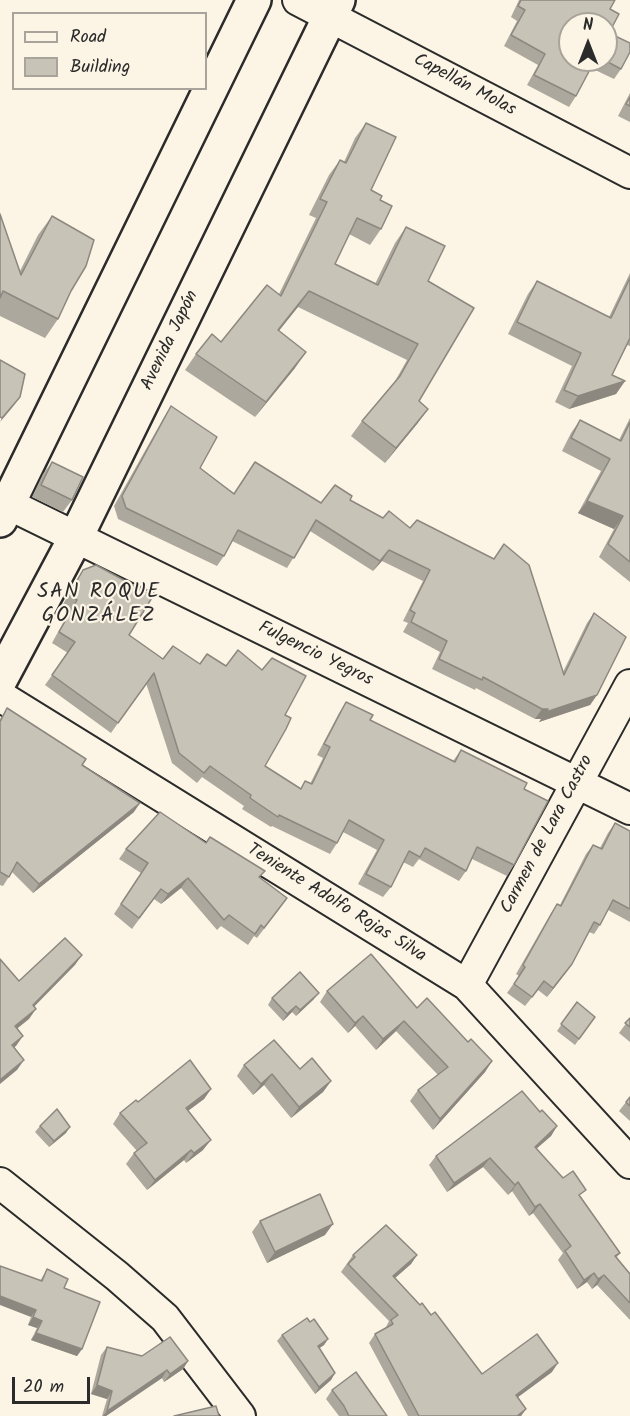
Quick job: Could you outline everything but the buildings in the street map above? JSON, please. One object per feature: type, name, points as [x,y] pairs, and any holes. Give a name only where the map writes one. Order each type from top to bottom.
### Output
[{"type":"main road","points":[[3,508],[254,0]]},
{"type":"main road","name":"Avenida Japón","points":[[0,680],[76,537],[334,8]]},
{"type":"street","name":"Capellán Molas","points":[[298,0],[334,8],[630,173]]},
{"type":"street","name":"Fulgencio Yegros","points":[[3,508],[76,537],[630,809]]},
{"type":"street","name":"Carmen de Lara Castro","points":[[467,985],[630,685]]},
{"type":"street","name":"Teniente Adolfo Rojas Silva","points":[[0,696],[467,985],[630,1163]]},
{"type":"street","points":[[0,1183],[117,1276],[165,1318],[240,1416]]},
{"type":"district","name":"SAN ROQUE GONZÁLEZ","points":[[99,605]]}]
